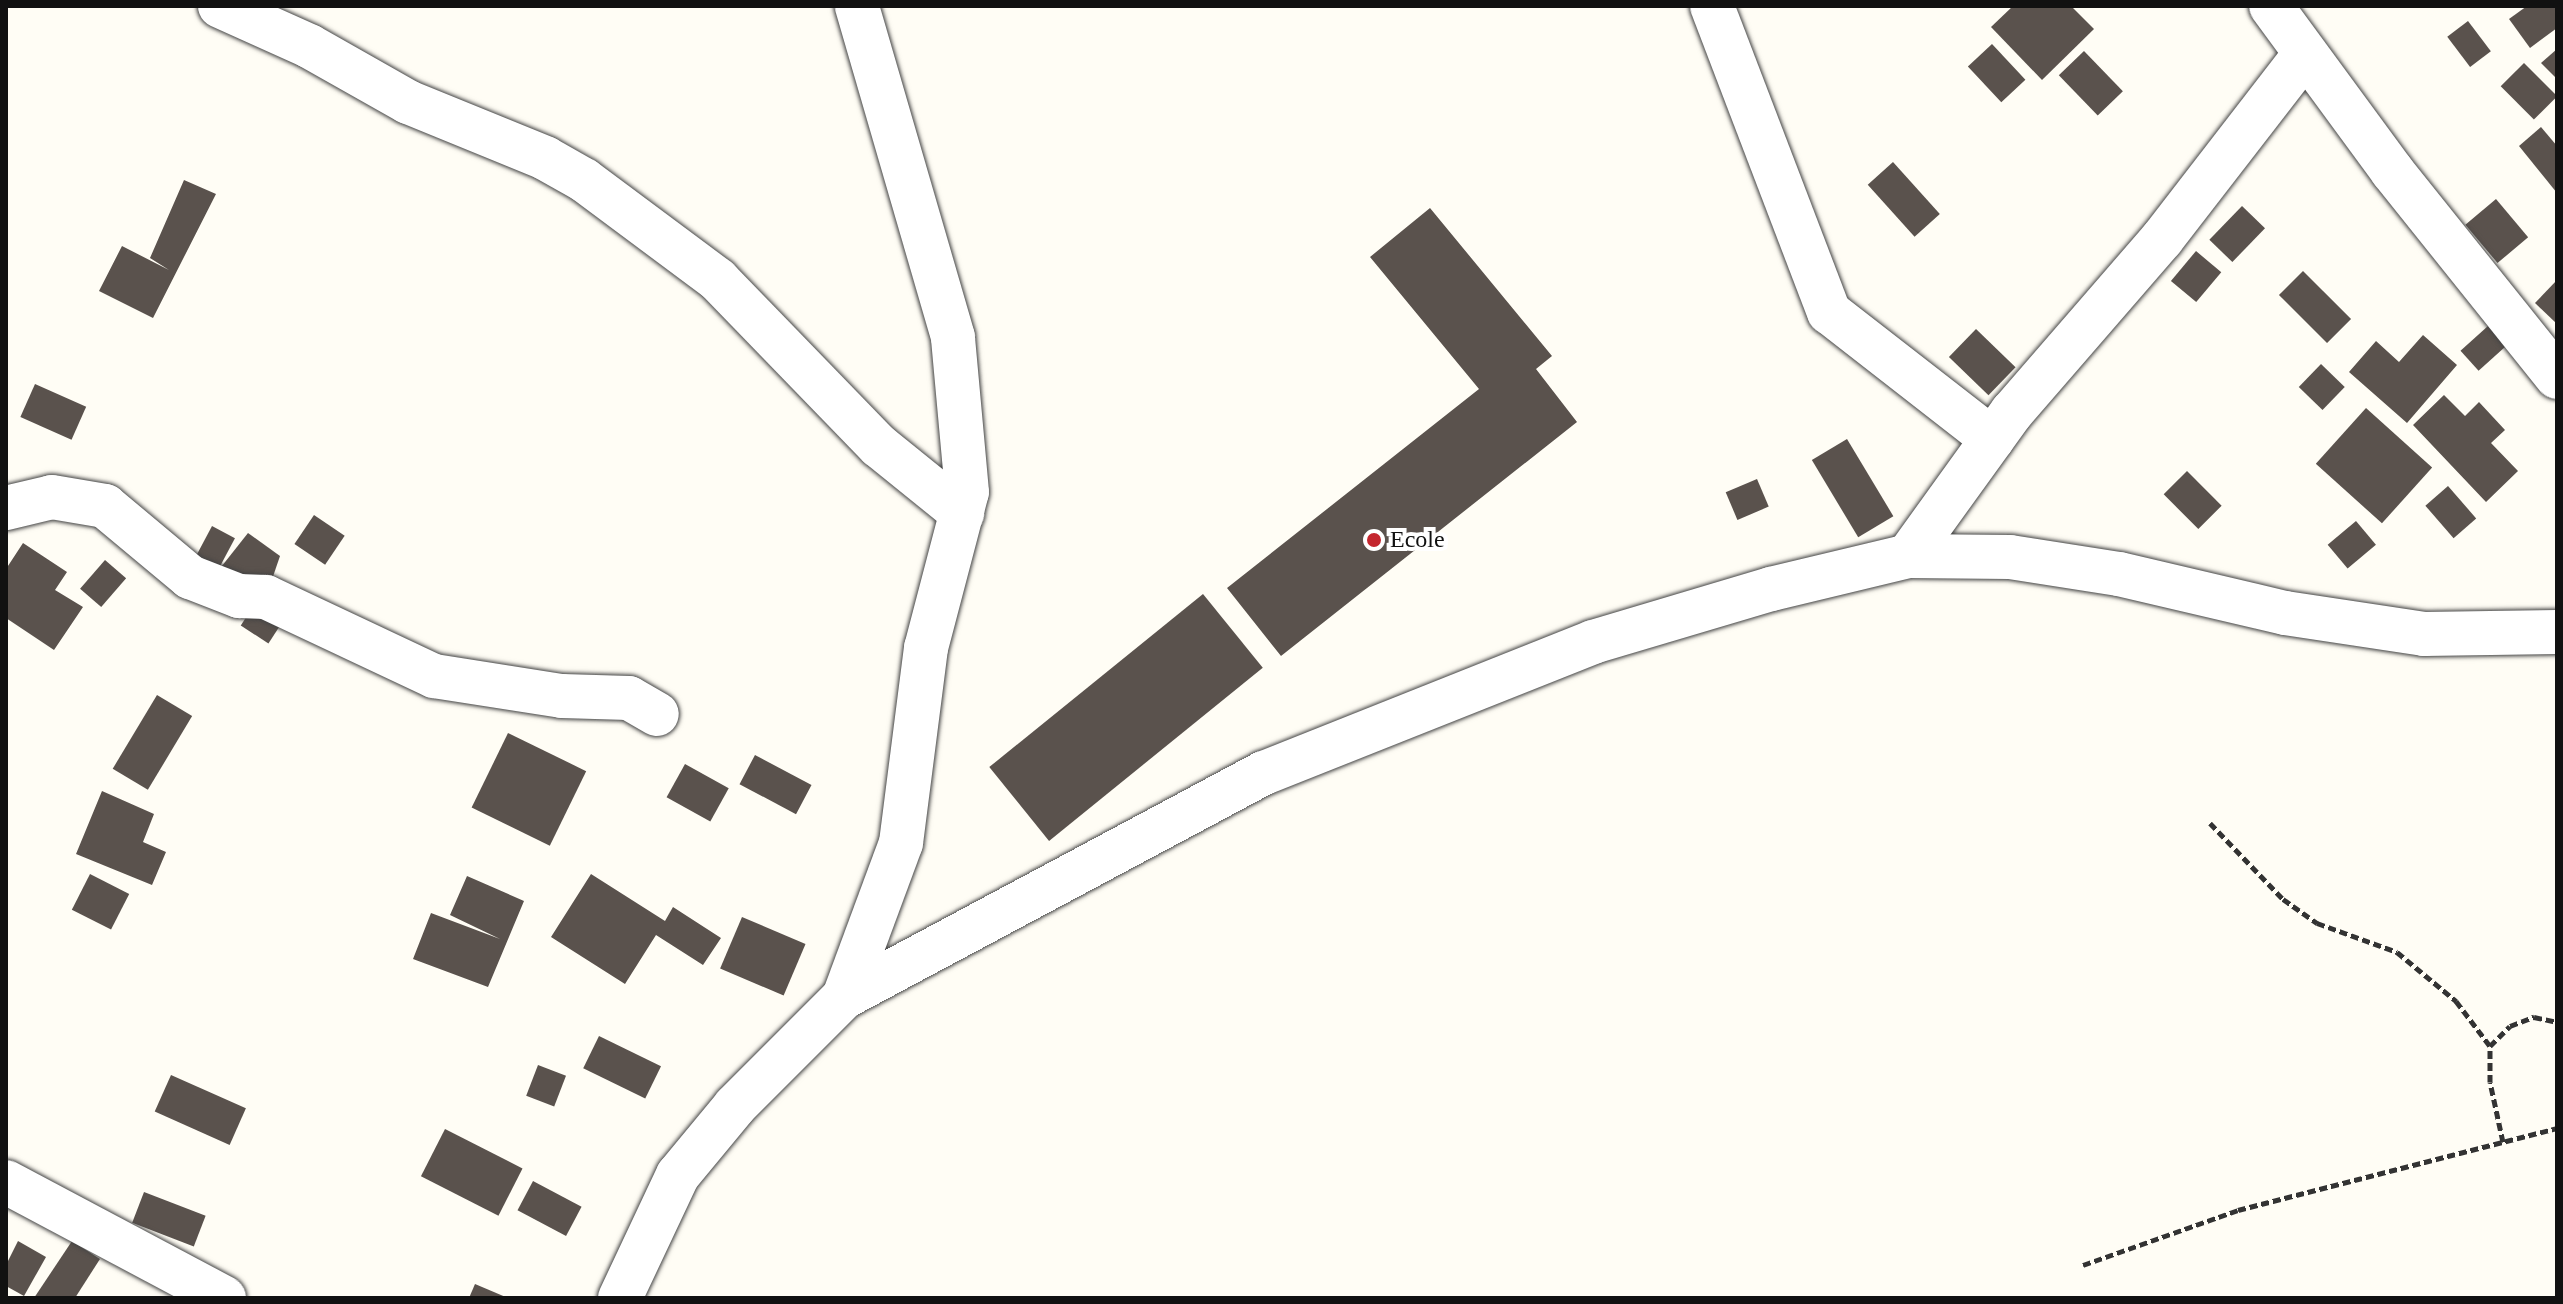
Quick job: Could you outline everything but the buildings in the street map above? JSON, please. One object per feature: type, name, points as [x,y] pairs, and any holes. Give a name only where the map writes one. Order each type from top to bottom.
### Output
[{"type":"street","points":[[220,6],[309,46],[408,102],[545,158],[584,180],[718,280],[879,446],[962,513]]},
{"type":"street","points":[[844,997],[901,843],[926,648],[967,492],[953,337],[857,6]]},
{"type":"street","points":[[1712,6],[1829,312],[1992,439]]},
{"type":"street","points":[[2271,6],[2392,171],[2557,377]]},
{"type":"street","points":[[1908,556],[1992,439],[2162,239],[2305,54]]},
{"type":"street","points":[[6,508],[52,497],[105,506],[190,577],[212,588],[266,597],[434,676],[562,696],[629,698],[657,714]]},
{"type":"street","points":[[620,1298],[678,1175],[735,1106],[844,997],[1264,773],[1593,642],[1771,589],[1908,556],[2010,557],[2119,574],[2285,613],[2424,634],[2557,632]]},
{"type":"street","points":[[6,1182],[224,1298]]},
{"type":"path","points":[[2210,823],[2283,899],[2317,923],[2397,952],[2456,1001],[2490,1046],[2490,1082],[2503,1142]]},
{"type":"path","points":[[2490,1046],[2510,1026],[2534,1017],[2557,1022]]},
{"type":"path","points":[[2083,1265],[2238,1210],[2557,1128]]},
{"type":"place","name":"Ecole","points":[[1374,540]]}]
